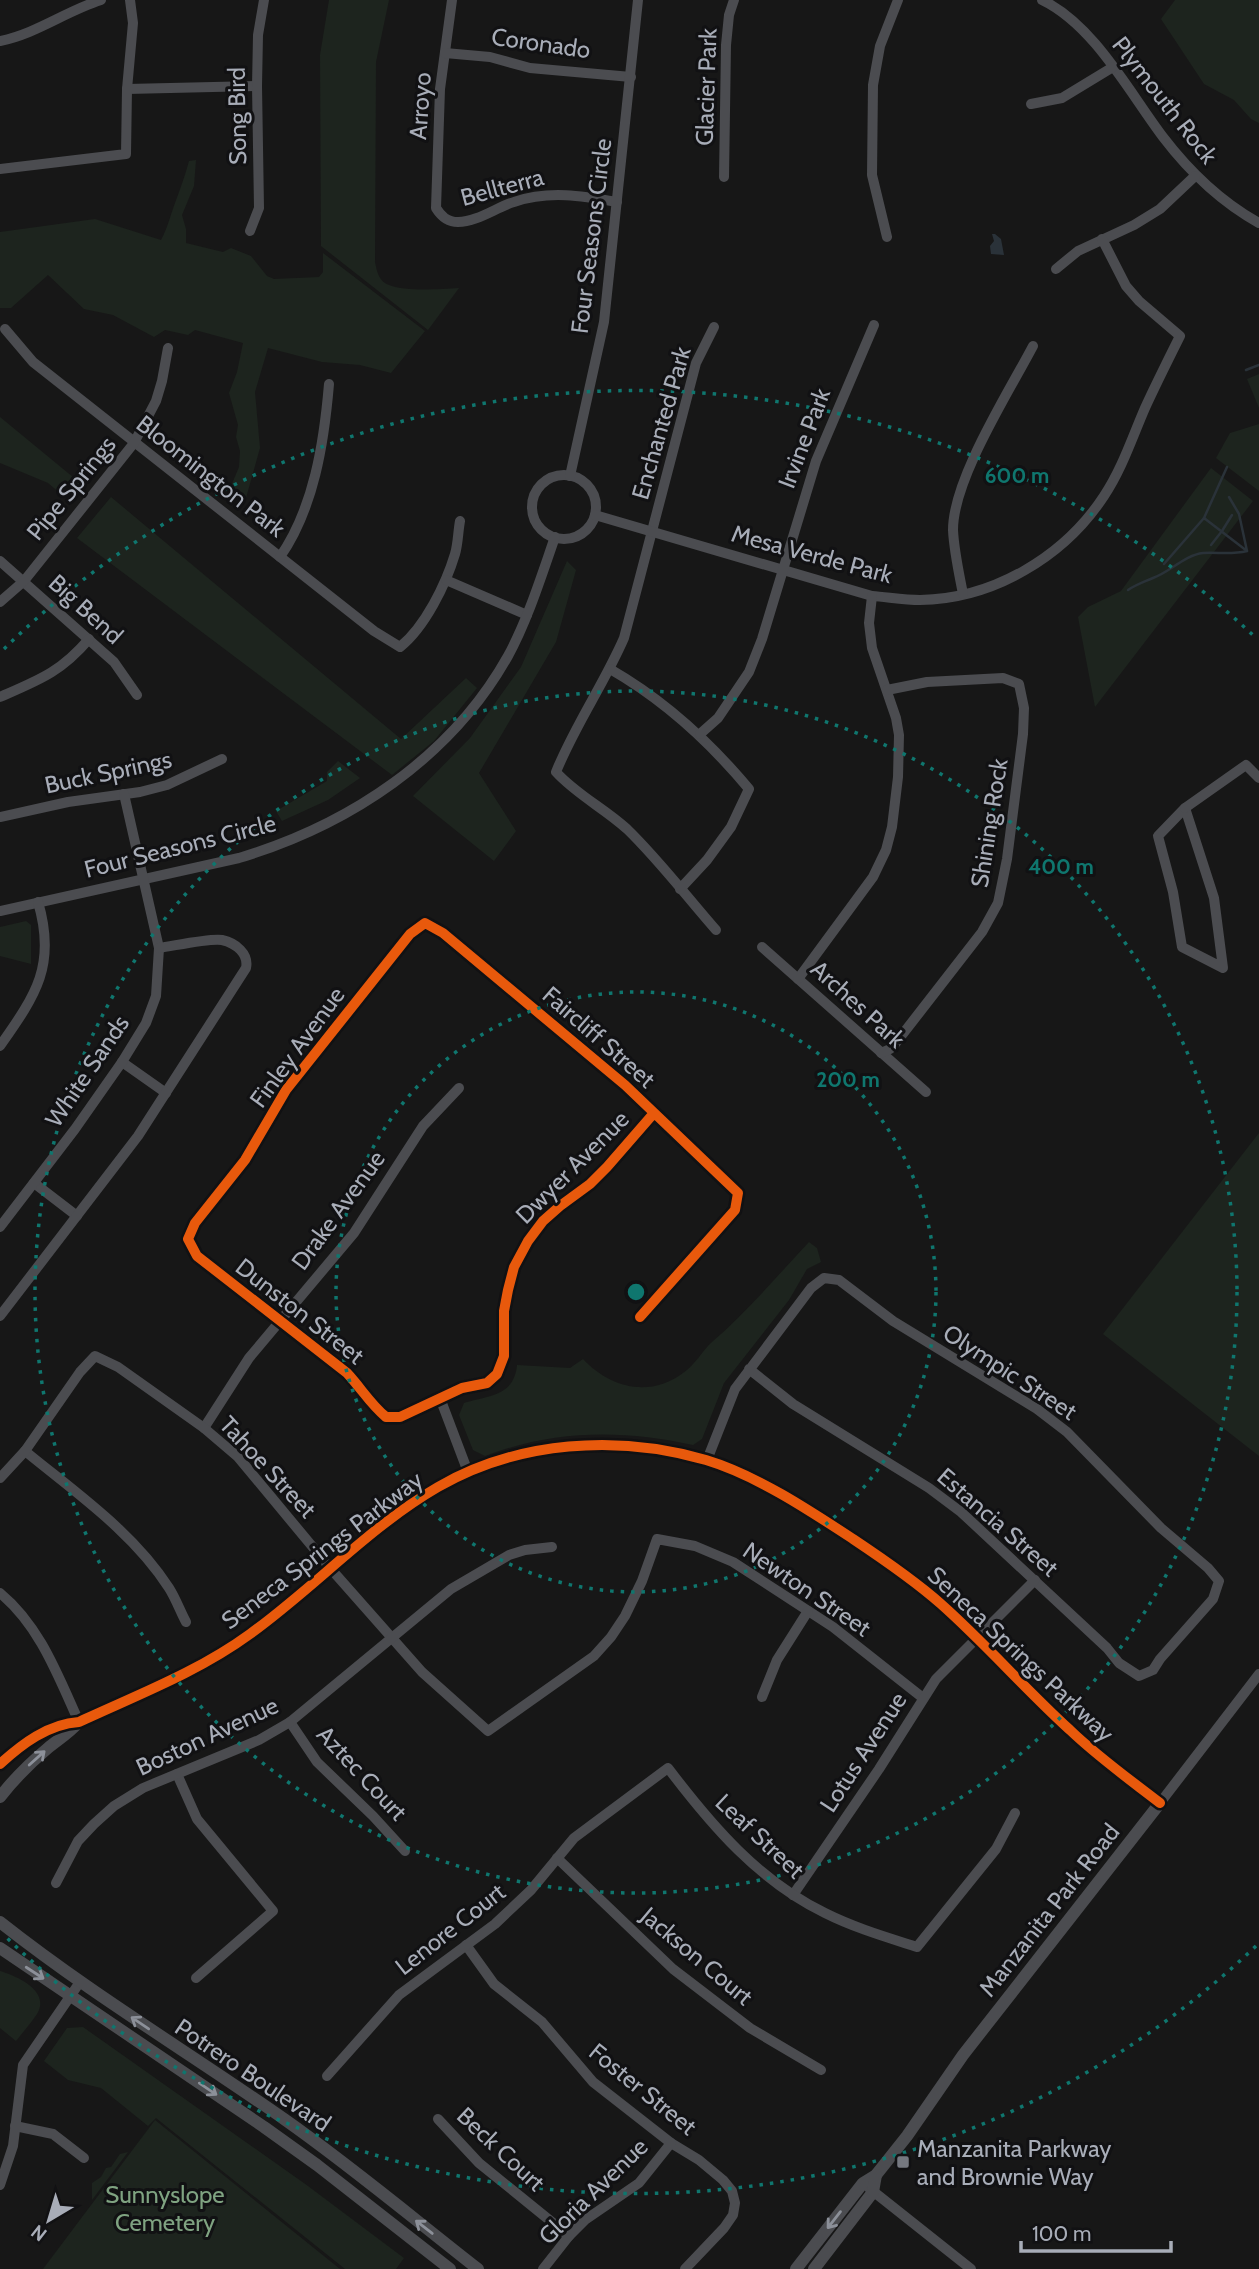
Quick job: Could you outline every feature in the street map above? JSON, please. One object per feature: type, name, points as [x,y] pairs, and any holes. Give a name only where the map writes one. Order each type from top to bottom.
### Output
[{"type":"street","points":[[0,41],[19,37],[78,7],[101,0]]},
{"type":"street","points":[[0,169],[125,154],[133,23],[130,0]]},
{"type":"street","name":"Song Bird","points":[[250,231],[259,208],[258,35],[264,0]]},
{"type":"street","name":"Arroyo","points":[[440,215],[436,208],[436,188],[440,89],[452,0]]},
{"type":"street","name":"Four Seasons Circle","points":[[570,476],[604,322],[638,0]]},
{"type":"street","name":"Glacier Park","points":[[724,177],[726,45],[729,15],[734,0]]},
{"type":"street","points":[[887,237],[872,175],[873,85],[880,47],[898,0]]},
{"type":"street","name":"Plymouth Rock","points":[[1045,1],[1097,46],[1195,176],[1259,223]]},
{"type":"street","name":"Coronado","points":[[445,53],[490,57],[530,68],[631,77]]},
{"type":"street","points":[[1031,104],[1062,98],[1113,67]]},
{"type":"street","points":[[127,89],[257,86]]},
{"type":"street","points":[[1056,269],[1078,251],[1134,225],[1160,209],[1195,176]]},
{"type":"street","name":"Bellterra","points":[[440,215],[457,222],[539,195],[587,197],[617,202]]},
{"type":"street","name":"Mesa Verde Park","points":[[596,515],[872,596],[919,600],[963,594],[1024,572],[1060,545],[1091,514],[1105,495],[1180,336],[1139,301],[1126,286],[1102,239]]},
{"type":"street","name":"Irvine Park","points":[[700,734],[718,718],[749,671],[762,639],[824,438],[874,325]]},
{"type":"street","name":"Enchanted Park","points":[[680,889],[628,830],[605,810],[570,787],[556,772],[624,638],[696,363],[714,327]]},
{"type":"street","name":"Bloomington Park","points":[[5,329],[33,362],[374,631],[400,646],[412,637],[446,580]]},
{"type":"street","points":[[963,594],[953,529],[959,494],[1033,346]]},
{"type":"street","name":"Pipe Springs","points":[[0,602],[24,581],[134,443],[156,401],[168,348]]},
{"type":"street","points":[[280,557],[292,541],[306,509],[326,427],[329,384]]},
{"type":"street","points":[[570,476],[580,479],[594,495],[596,515],[584,532],[576,537],[555,537],[538,525],[533,505],[535,494],[541,485],[550,479],[570,476]]},
{"type":"street","points":[[460,522],[456,552],[446,580],[527,615]]},
{"type":"street","name":"Four Seasons Circle","points":[[0,911],[274,848],[332,822],[367,802],[414,768],[443,741],[489,686],[508,655],[527,615],[555,537]]},
{"type":"street","name":"Big Bend","points":[[0,561],[114,662],[137,695]]},
{"type":"street","points":[[797,979],[873,877],[886,850],[892,827],[900,754],[896,718],[872,648],[869,623],[872,596]]},
{"type":"street","points":[[0,697],[52,673],[73,658],[89,639]]},
{"type":"street","points":[[610,669],[637,684],[700,734],[749,789],[731,827],[707,860],[680,889],[716,930]]},
{"type":"street","name":"Shining Rock","points":[[881,1053],[895,1044],[966,954],[998,903],[1023,734],[1024,708],[1019,684],[1003,678],[927,682],[887,691]]},
{"type":"street","name":"Buck Springs","points":[[0,817],[167,785],[222,759]]},
{"type":"street","points":[[1185,808],[1213,898],[1223,968],[1182,947],[1173,892],[1158,836],[1185,808],[1246,765],[1259,778]]},
{"type":"street","name":"White Sands","points":[[0,1227],[122,1062],[139,1037],[152,1009],[158,982],[159,948],[124,794]]},
{"type":"street","points":[[0,1046],[29,1005],[39,985],[44,944],[43,920],[38,902]]},
{"type":"street","name":"Faircliff Street","points":[[425,923],[443,933],[571,1038],[738,1193],[735,1210],[640,1317]]},
{"type":"street","name":"Finley Avenue","points":[[188,1239],[195,1223],[249,1153],[286,1090],[410,934],[425,923]]},
{"type":"street","points":[[0,1316],[138,1136],[243,975],[247,961],[244,953],[220,939],[159,948]]},
{"type":"street","name":"Arches Park","points":[[762,947],[926,1092]]},
{"type":"street","points":[[122,1062],[166,1093]]},
{"type":"street","name":"Drake Avenue","points":[[204,1427],[249,1358],[354,1233],[423,1126],[459,1088]]},
{"type":"street","name":"Dwyer Avenue","points":[[440,1398],[462,1388],[487,1383],[497,1374],[504,1356],[504,1311],[508,1290],[514,1267],[528,1241],[543,1221],[607,1167],[654,1113]]},
{"type":"street","points":[[34,1183],[77,1216]]},
{"type":"street","name":"Dunston Street","points":[[188,1239],[197,1256],[347,1373],[376,1409],[386,1417],[400,1417],[440,1398]]},
{"type":"street","name":"Olympic Street","points":[[749,1369],[811,1288],[824,1278],[839,1280],[893,1321],[1067,1432],[1161,1528],[1208,1568],[1219,1581],[1213,1599],[1153,1670],[1139,1676]]},
{"type":"street","name":"Tahoe Street","points":[[25,1451],[80,1372],[96,1356],[118,1367],[204,1427],[238,1457],[331,1569],[422,1672],[488,1731]]},
{"type":"street","points":[[707,1460],[730,1400],[749,1369]]},
{"type":"street","name":"Estancia Street","points":[[749,1369],[793,1404],[929,1488],[978,1527],[1107,1648],[1119,1663],[1139,1676]]},
{"type":"street","points":[[440,1398],[468,1472]]},
{"type":"street","name":"Seneca Springs Parkway","points":[[0,1764],[36,1736],[68,1723],[79,1722],[208,1661],[280,1612],[415,1501],[468,1472],[524,1453],[566,1446],[612,1445],[653,1448],[707,1460],[773,1490],[836,1528],[939,1602],[1076,1737],[1160,1803]]},
{"type":"street","points":[[0,1478],[25,1451],[114,1524],[132,1543],[170,1590],[186,1622]]},
{"type":"street","name":"Newton Street","points":[[488,1731],[594,1656],[611,1637],[636,1593],[657,1539],[695,1546],[733,1562],[833,1627],[923,1698]]},
{"type":"street","name":"Boston Avenue","points":[[56,1882],[70,1854],[94,1824],[114,1806],[143,1788],[259,1740],[290,1722],[451,1589],[487,1566],[517,1552],[552,1547]]},
{"type":"street","name":"Lotus Avenue","points":[[793,1895],[879,1769],[936,1679],[1034,1580]]},
{"type":"street","points":[[0,1593],[39,1638],[79,1722]]},
{"type":"street","points":[[762,1697],[776,1660],[808,1611]]},
{"type":"street","name":"Manzanita Park Road","points":[[796,2269],[863,2183],[876,2175],[907,2136],[963,2055],[1259,1674]]},
{"type":"street","name":"Seneca Springs Parkway","points":[[0,1797],[16,1777],[79,1722]]},
{"type":"street","name":"Aztec Court","points":[[290,1722],[317,1762],[405,1851]]},
{"type":"street","name":"Leaf Street","points":[[668,1768],[702,1813],[764,1875],[825,1913],[917,1947],[996,1849],[1015,1813]]},
{"type":"street","name":"Lenore Court","points":[[327,2076],[399,1995],[515,1906],[574,1838],[668,1768]]},
{"type":"street","points":[[177,1774],[197,1819],[273,1911],[195,1978]]},
{"type":"street","name":"Jackson Court","points":[[557,1858],[692,1985],[750,2028],[821,2070]]},
{"type":"street","name":"Potrero Boulevard","points":[[0,1922],[80,1982],[286,2121],[478,2269]]},
{"type":"street","name":"Foster Street","points":[[466,1945],[494,1983],[542,2022],[593,2082],[671,2143],[699,2160],[732,2191],[735,2203],[733,2215],[685,2269]]},
{"type":"street","name":"Potrero Boulevard","points":[[0,1948],[264,2127],[450,2269]]},
{"type":"street","points":[[0,2185],[13,2146],[23,2065],[80,1982]]},
{"type":"street","name":"Beck Court","points":[[438,2119],[479,2163],[569,2236]]},
{"type":"street","points":[[15,2126],[53,2134],[84,2158]]},
{"type":"street","name":"Gloria Avenue","points":[[543,2269],[585,2220],[639,2183],[671,2143]]},
{"type":"street","name":"Manzanita Park Road","points":[[814,2269],[873,2192],[876,2175]]},
{"type":"street","points":[[863,2183],[971,2269]]},
{"type":"green space","points":[[329,0],[389,0],[376,62],[375,262],[381,279],[389,285],[414,289],[459,288],[428,330],[321,246],[320,55]]},
{"type":"green space","points":[[1175,0],[1259,0],[1259,123],[1251,119],[1234,100],[1204,84],[1161,19]]},
{"type":"green space","points":[[196,160],[194,186],[182,215],[186,243],[223,252],[231,248],[251,256],[267,276],[274,279],[319,277],[323,272],[323,253],[425,331],[391,373],[360,365],[322,362],[268,348],[255,392],[260,448],[246,498],[231,486],[239,467],[240,451],[236,437],[238,425],[229,393],[243,343],[195,330],[188,335],[165,330],[154,337],[113,315],[84,309],[48,275],[11,308],[0,308],[0,232],[95,219],[161,240],[189,161]]},
{"type":"green space","points":[[1259,374],[1259,408],[1247,379]]},
{"type":"green space","points":[[0,417],[85,487],[72,503],[48,483],[0,463]]},
{"type":"green space","points":[[1259,424],[1259,491],[1216,458],[1230,433]]},
{"type":"green space","points":[[1211,468],[1253,501],[1095,707],[1078,617],[1088,607],[1121,591]]},
{"type":"green space","points":[[111,497],[401,739],[466,678],[477,688],[434,741],[392,775],[77,538]]},
{"type":"green space","points":[[567,561],[576,570],[556,642],[479,773],[516,831],[494,861],[413,796],[470,738],[521,667]]},
{"type":"green space","points":[[338,761],[360,778],[328,800],[282,821],[276,811],[327,781],[327,772]]},
{"type":"green space","points":[[26,921],[31,925],[31,964],[0,956],[0,927]]},
{"type":"green space","points":[[1259,1133],[1259,1456],[1103,1334]]},
{"type":"green space","points":[[809,1242],[817,1248],[821,1262],[807,1269],[789,1300],[724,1383],[702,1439],[693,1445],[640,1436],[588,1435],[536,1441],[485,1456],[473,1450],[459,1415],[464,1403],[491,1396],[505,1389],[515,1375],[517,1365],[570,1368],[583,1359],[605,1377],[618,1383],[644,1387],[670,1381],[691,1366]]},
{"type":"green space","points":[[0,1971],[23,1981],[40,1998],[37,2014],[16,2041],[0,2028]]},
{"type":"green space","points":[[83,2027],[308,2186],[404,2258],[396,2269],[345,2269],[156,2118],[148,2126],[101,2088],[68,2080],[44,2061],[67,2028]]},
{"type":"green space","name":"Sunnyslope Cemetery","points":[[155,2120],[340,2269],[43,2269]]},
{"type":"green space","points":[[128,2152],[92,2200],[92,2183],[101,2177],[106,2168],[111,2167],[120,2154]]},
{"type":"shaded area","points":[[992,234],[1001,239],[1004,255],[991,254],[990,246],[994,241]]},
{"type":"waterway","points":[[1246,370],[1259,365]]},
{"type":"waterway","points":[[1227,467],[1204,518],[1247,551],[1239,514],[1229,497]]},
{"type":"waterway","points":[[1222,531],[1232,515]]},
{"type":"waterway","points":[[1164,564],[1205,519]]},
{"type":"waterway","points":[[1211,545],[1222,531]]},
{"type":"waterway","points":[[1128,590],[1196,554],[1247,551]]},
{"type":"cycle path","points":[[640,1317],[735,1210],[738,1193],[625,1085],[443,933],[425,923],[410,934],[286,1090],[245,1160],[195,1223],[188,1239],[197,1256],[347,1373],[386,1417],[400,1417],[462,1388],[487,1383],[497,1374],[504,1356],[504,1311],[508,1290],[514,1267],[528,1241],[543,1221],[607,1167],[654,1113]]},
{"type":"cycle path","points":[[0,1764],[26,1742],[46,1731],[79,1722],[188,1671],[230,1648],[274,1616],[389,1520],[438,1487],[469,1472],[534,1451],[603,1445],[638,1447],[706,1460],[763,1484],[819,1517],[931,1595],[1081,1740],[1160,1803]]},
{"type":"place","name":"Manzanita Parkway and Brownie Way","points":[[903,2162]]}]
